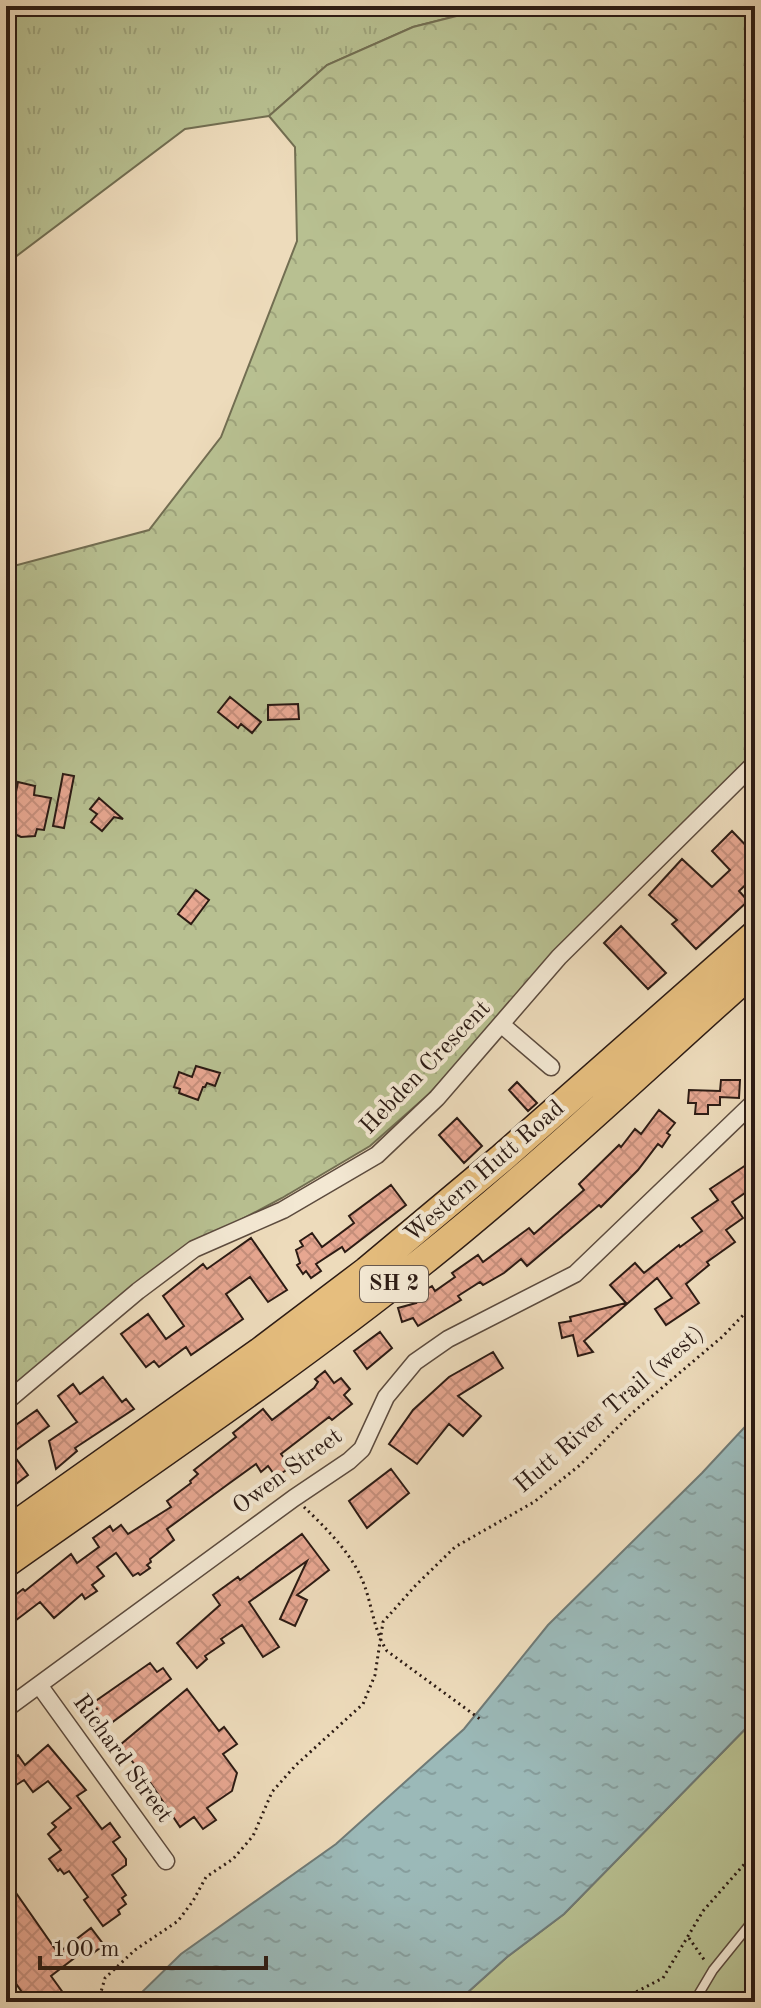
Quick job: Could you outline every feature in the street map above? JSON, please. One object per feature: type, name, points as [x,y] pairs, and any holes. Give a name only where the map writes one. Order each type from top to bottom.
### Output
[{"type":"highway","name":"Western Hutt Road","points":[[6,1532],[260,1352],[367,1271],[502,1158],[755,935]]},
{"type":"highway","name":"Western Hutt Road","points":[[6,1563],[317,1343],[424,1260],[489,1207],[755,969]]},
{"type":"street","name":"Hebden Crescent","points":[[6,1402],[138,1291],[194,1249],[283,1210],[377,1155],[437,1098],[559,957],[755,763]]},
{"type":"street","points":[[502,1025],[551,1067]]},
{"type":"street","name":"Owen Street","points":[[6,1709],[362,1449],[386,1397],[415,1362],[448,1339],[575,1274],[755,1101]]},
{"type":"street","name":"Richard Street","points":[[39,1685],[166,1861]]},
{"type":"lane","points":[[694,2002],[713,1970],[755,1918]]},
{"type":"path","name":"Hutt River Trail (west)","points":[[98,2002],[105,1978],[135,1950],[178,1921],[206,1877],[233,1859],[253,1836],[272,1792],[296,1765],[363,1704],[375,1675],[383,1622],[416,1585],[455,1547],[534,1502],[580,1465],[631,1414],[722,1337],[755,1303]]},
{"type":"path","points":[[294,1498],[341,1548],[360,1575],[379,1638],[387,1651],[480,1719]]},
{"type":"path","points":[[602,2002],[630,1995],[663,1978],[703,1911],[755,1852]]},
{"type":"path","points":[[689,1938],[713,1970]]},
{"type":"green space","points":[[6,6],[496,6],[413,27],[327,65],[269,116],[185,129],[6,264]]},
{"type":"green space","points":[[496,6],[755,6],[755,752],[557,948],[502,1015],[429,1094],[370,1146],[282,1198],[191,1246],[6,1397],[6,568],[149,530],[221,437],[297,241],[295,147],[269,116],[327,65],[413,27]]},
{"type":"green space","points":[[755,1719],[755,2002],[457,2002],[507,1957],[564,1914]]},
{"type":"water","points":[[755,1416],[755,1719],[564,1914],[507,1957],[457,2002],[136,2002],[140,1994],[181,1954],[336,1844],[464,1729],[548,1625],[702,1473]]},
{"type":"building","points":[[230,697],[261,722],[252,733],[241,724],[238,728],[218,712]]},
{"type":"building","points":[[298,704],[299,719],[268,720],[268,705]]},
{"type":"building","points":[[63,774],[74,776],[64,828],[53,826]]},
{"type":"building","points":[[18,782],[35,786],[34,795],[51,798],[44,830],[37,829],[35,836],[21,837],[8,831]]},
{"type":"building","points":[[99,798],[123,819],[114,817],[102,831],[91,822],[97,814],[90,809]]},
{"type":"building","points":[[732,831],[755,855],[755,876],[739,891],[748,901],[696,949],[672,924],[677,920],[649,895],[682,859],[712,887],[730,870],[712,851]]},
{"type":"building","points":[[196,890],[209,900],[191,924],[178,914]]},
{"type":"building","points":[[621,926],[666,973],[648,989],[604,943]]},
{"type":"building","points":[[196,1066],[220,1073],[215,1086],[207,1083],[203,1087],[198,1100],[179,1093],[180,1089],[174,1087],[179,1072],[192,1077]]},
{"type":"building","points":[[721,1080],[740,1080],[739,1098],[720,1097],[720,1105],[708,1105],[708,1114],[695,1114],[696,1103],[688,1103],[689,1090],[720,1091]]},
{"type":"building","points":[[517,1082],[537,1103],[528,1111],[509,1090]]},
{"type":"building","points":[[659,1110],[675,1123],[667,1133],[670,1135],[662,1147],[658,1144],[638,1170],[601,1207],[599,1205],[527,1266],[521,1259],[504,1273],[483,1285],[480,1282],[458,1296],[461,1300],[418,1326],[413,1318],[402,1322],[398,1308],[416,1303],[413,1297],[432,1286],[435,1291],[455,1277],[452,1273],[478,1255],[483,1262],[529,1228],[534,1234],[584,1190],[579,1184],[619,1145],[621,1147],[635,1129],[641,1134]]},
{"type":"building","points":[[457,1118],[482,1146],[464,1163],[439,1135]]},
{"type":"building","points":[[755,1159],[755,1186],[732,1202],[743,1218],[726,1230],[735,1242],[707,1262],[709,1265],[686,1284],[699,1303],[666,1325],[655,1309],[672,1298],[657,1278],[584,1341],[593,1352],[578,1356],[573,1335],[562,1338],[559,1323],[571,1321],[570,1317],[626,1303],[610,1285],[635,1263],[644,1273],[702,1231],[692,1218],[718,1200],[710,1189]]},
{"type":"building","points":[[391,1185],[406,1205],[345,1252],[342,1247],[316,1264],[321,1271],[311,1278],[306,1271],[303,1274],[297,1265],[300,1263],[296,1250],[303,1246],[300,1241],[312,1233],[322,1247],[354,1223],[349,1216]]},
{"type":"building","points":[[251,1238],[287,1290],[268,1302],[250,1277],[226,1294],[243,1319],[191,1355],[186,1347],[159,1367],[154,1361],[146,1367],[121,1334],[148,1314],[166,1339],[184,1326],[163,1296],[203,1264],[207,1269]]},
{"type":"building","points":[[380,1332],[392,1348],[367,1369],[354,1351]]},
{"type":"building","points":[[493,1352],[503,1368],[458,1396],[481,1416],[463,1436],[449,1424],[417,1464],[389,1444],[413,1410],[449,1377]]},
{"type":"building","points":[[325,1371],[334,1383],[341,1378],[350,1389],[344,1395],[352,1404],[332,1420],[329,1417],[281,1454],[291,1467],[276,1477],[268,1466],[261,1472],[256,1464],[167,1529],[174,1540],[150,1559],[147,1565],[150,1568],[140,1575],[133,1576],[116,1553],[97,1567],[104,1576],[92,1585],[97,1591],[85,1599],[82,1594],[54,1618],[40,1602],[11,1624],[6,1618],[6,1602],[23,1589],[25,1591],[71,1554],[77,1563],[99,1547],[93,1538],[110,1526],[113,1531],[121,1525],[128,1534],[171,1507],[167,1501],[191,1483],[198,1474],[194,1470],[236,1437],[233,1433],[263,1409],[272,1420],[314,1388],[318,1382],[315,1379]]},
{"type":"building","points":[[103,1377],[122,1402],[126,1399],[134,1409],[75,1448],[77,1451],[56,1469],[49,1441],[77,1422],[58,1396],[73,1384],[80,1394]]},
{"type":"building","points":[[37,1410],[49,1426],[12,1453],[28,1475],[12,1487],[6,1479],[6,1432]]},
{"type":"building","points":[[391,1469],[409,1493],[367,1528],[349,1501]]},
{"type":"building","points":[[302,1534],[329,1570],[297,1595],[307,1600],[295,1626],[280,1619],[307,1561],[249,1602],[279,1647],[263,1657],[242,1625],[221,1639],[224,1643],[205,1656],[207,1659],[197,1668],[177,1643],[220,1605],[213,1595],[238,1577],[240,1580]]},
{"type":"building","points":[[150,1663],[157,1672],[163,1668],[171,1679],[103,1729],[87,1707]]},
{"type":"building","points":[[187,1689],[219,1731],[224,1727],[237,1744],[223,1754],[237,1773],[232,1791],[207,1808],[216,1820],[203,1829],[194,1817],[180,1827],[143,1772],[120,1745]]},
{"type":"building","points":[[48,1745],[86,1790],[77,1796],[102,1829],[110,1823],[120,1837],[113,1842],[126,1859],[126,1865],[112,1875],[126,1895],[122,1898],[126,1904],[118,1910],[120,1914],[103,1926],[84,1900],[88,1897],[69,1871],[64,1874],[60,1869],[58,1871],[49,1859],[61,1850],[48,1834],[56,1827],[52,1823],[71,1808],[48,1781],[33,1792],[24,1780],[10,1789],[6,1783],[6,1763],[18,1755],[25,1765]]},
{"type":"building","points":[[6,1892],[16,1893],[58,1953],[91,1928],[104,1945],[89,1956],[85,1950],[51,1976],[64,1994],[53,2002],[29,2002],[14,1981],[6,1987]]}]
